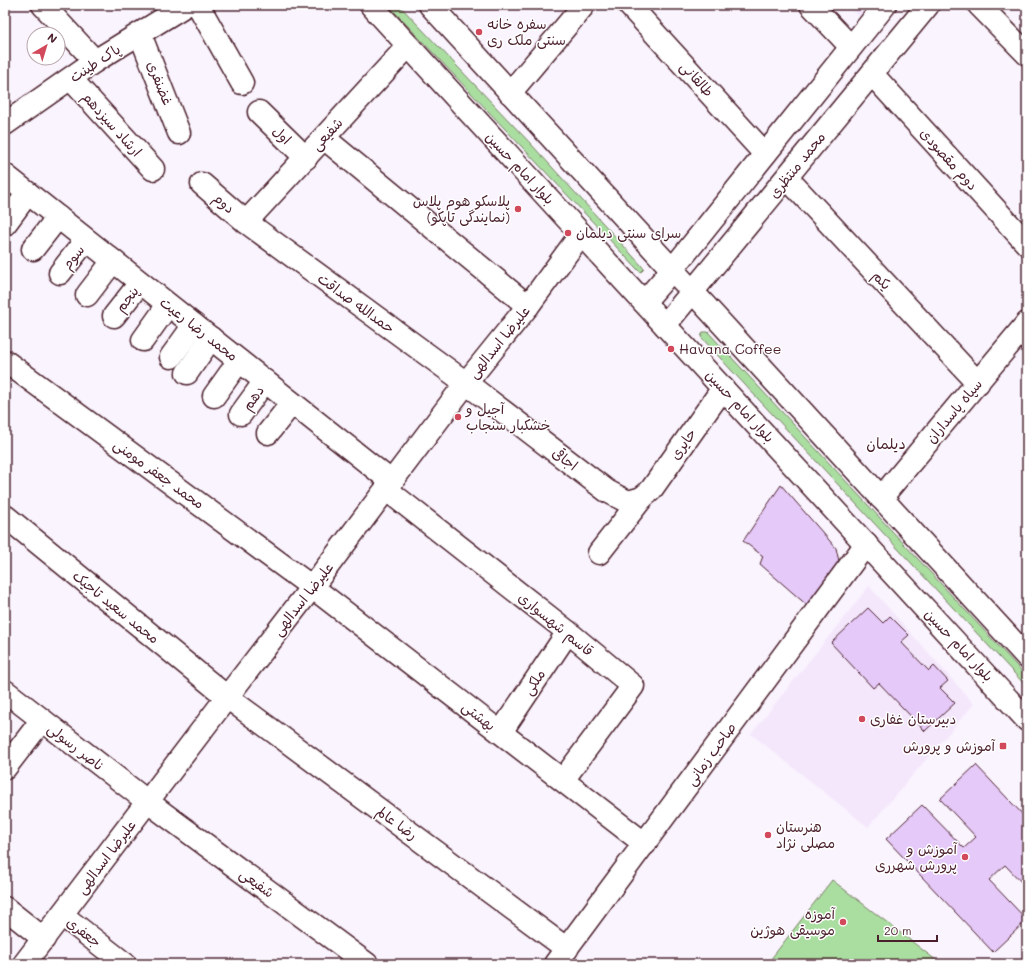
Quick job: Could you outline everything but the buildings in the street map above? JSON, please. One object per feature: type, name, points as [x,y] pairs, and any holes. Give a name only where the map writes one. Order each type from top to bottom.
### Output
[{"type":"street","points":[[43,5],[95,62]]},
{"type":"street","name":"پاک طینت","points":[[5,123],[95,62],[186,5]]},
{"type":"street","points":[[198,5],[242,83]]},
{"type":"street","name":"بلوار امام حسین","points":[[371,5],[1027,720]]},
{"type":"street","points":[[430,5],[1027,657]]},
{"type":"street","points":[[510,93],[584,5]]},
{"type":"street","name":"طالقانی","points":[[629,5],[765,154]]},
{"type":"street","points":[[812,5],[851,47]]},
{"type":"street","points":[[644,302],[672,270],[885,5]]},
{"type":"street","name":"محمد منتظری","points":[[665,325],[928,5]]},
{"type":"street","points":[[979,5],[1027,54]]},
{"type":"street","name":"غضنفری","points":[[140,34],[179,133]]},
{"type":"street","name":"شفیعی","points":[[246,222],[408,46]]},
{"type":"street","name":"دوم مقصودی","points":[[872,74],[1027,244]]},
{"type":"street","name":"ارشاد سیزدهم","points":[[71,79],[153,169]]},
{"type":"street","name":"اول","points":[[259,112],[306,158]]},
{"type":"street","points":[[324,138],[528,306]]},
{"type":"street","name":"محمد رضا رعیت","points":[[5,175],[265,381],[390,486]]},
{"type":"street","name":"یکم","points":[[787,178],[978,383]]},
{"type":"street","name":"دوم","points":[[202,184],[246,222]]},
{"type":"street","points":[[5,224],[28,193]]},
{"type":"street","points":[[722,208],[744,229]]},
{"type":"street","points":[[33,249],[58,218]]},
{"type":"street","name":"حمدالله صداقت","points":[[246,222],[466,384]]},
{"type":"street","name":"علیرضا اسدالهی","points":[[24,964],[390,486],[466,384],[528,306],[581,234]]},
{"type":"street","name":"سوم","points":[[60,273],[86,240]]},
{"type":"street","points":[[87,295],[113,261]]},
{"type":"street","name":"پنجم","points":[[114,316],[140,283]]},
{"type":"street","points":[[143,340],[168,305]]},
{"type":"street","name":"سپاه پاسداران","points":[[881,498],[1027,323]]},
{"type":"street","points":[[171,358],[194,325]]},
{"type":"street","points":[[187,373],[211,338]]},
{"type":"street","name":"محمد جعفر مومنی","points":[[5,361],[312,588]]},
{"type":"street","points":[[214,396],[239,361]]},
{"type":"street","name":"دهم","points":[[241,414],[265,381]]},
{"type":"street","name":"اجاقی","points":[[466,384],[607,491],[635,500]]},
{"type":"street","name":"حایری","points":[[599,553],[635,500],[652,490],[722,388]]},
{"type":"street","points":[[268,433],[292,403]]},
{"type":"street","name":"قاسم شهسواری","points":[[390,486],[633,686],[563,780]]},
{"type":"street","name":"محمد سعید تاجیک","points":[[5,516],[227,697]]},
{"type":"street","name":"صاحب زمانی","points":[[561,956],[866,544]]},
{"type":"street","name":"بهشتی","points":[[312,588],[645,844]]},
{"type":"street","name":"ملکی","points":[[501,732],[568,632]]},
{"type":"street","name":"ناصر رسولی","points":[[5,691],[148,802]]},
{"type":"street","name":"رضا عالم","points":[[227,697],[561,956]]},
{"type":"street","points":[[5,768],[42,720]]},
{"type":"street","name":"شفیعی","points":[[148,802],[367,964]]},
{"type":"street","points":[[5,908],[44,939]]},
{"type":"street","name":"جعفری","points":[[62,915],[125,964]]},
{"type":"shaded area","points":[[847,5],[883,5],[868,24]]},
{"type":"shaded area","name":"دبیرستان غفاری","points":[[869,586],[974,704],[868,827],[751,734]]},
{"type":"green space","points":[[388,5],[399,5],[531,144],[641,265],[644,269],[641,272],[639,271]]},
{"type":"green space","points":[[703,332],[708,332],[1027,677],[1027,687],[732,371],[701,337]]},
{"type":"green space","name":"آموزه موسیقی هوژین","points":[[832,880],[941,964],[767,964]]},
{"type":"place","name":"سفره خانه سنتی ملک ری","points":[[479,32]]},
{"type":"place","name":"پلاسکو هوم پلاس (نمایندگی تاپکو)","points":[[518,209]]},
{"type":"place","name":"سرای سنتی دیلمان","points":[[568,233]]},
{"type":"place","name":"Havana Coffee","points":[[671,349]]},
{"type":"place","name":"آجیل و خشکبار سنجاب","points":[[458,417]]},
{"type":"place","name":"دبیرستان غفاری","points":[[862,719]]},
{"type":"place","name":"آموزش و پرورش","points":[[1003,746]]},
{"type":"place","name":"هنرستان مصلی نژاد","points":[[768,835]]},
{"type":"place","name":"آموزش و پرورش شهرری","points":[[965,857]]},
{"type":"place","name":"آموزه موسیقی هوژین","points":[[843,922]]},
{"type":"district","name":"دیلمان","points":[[886,444]]}]
